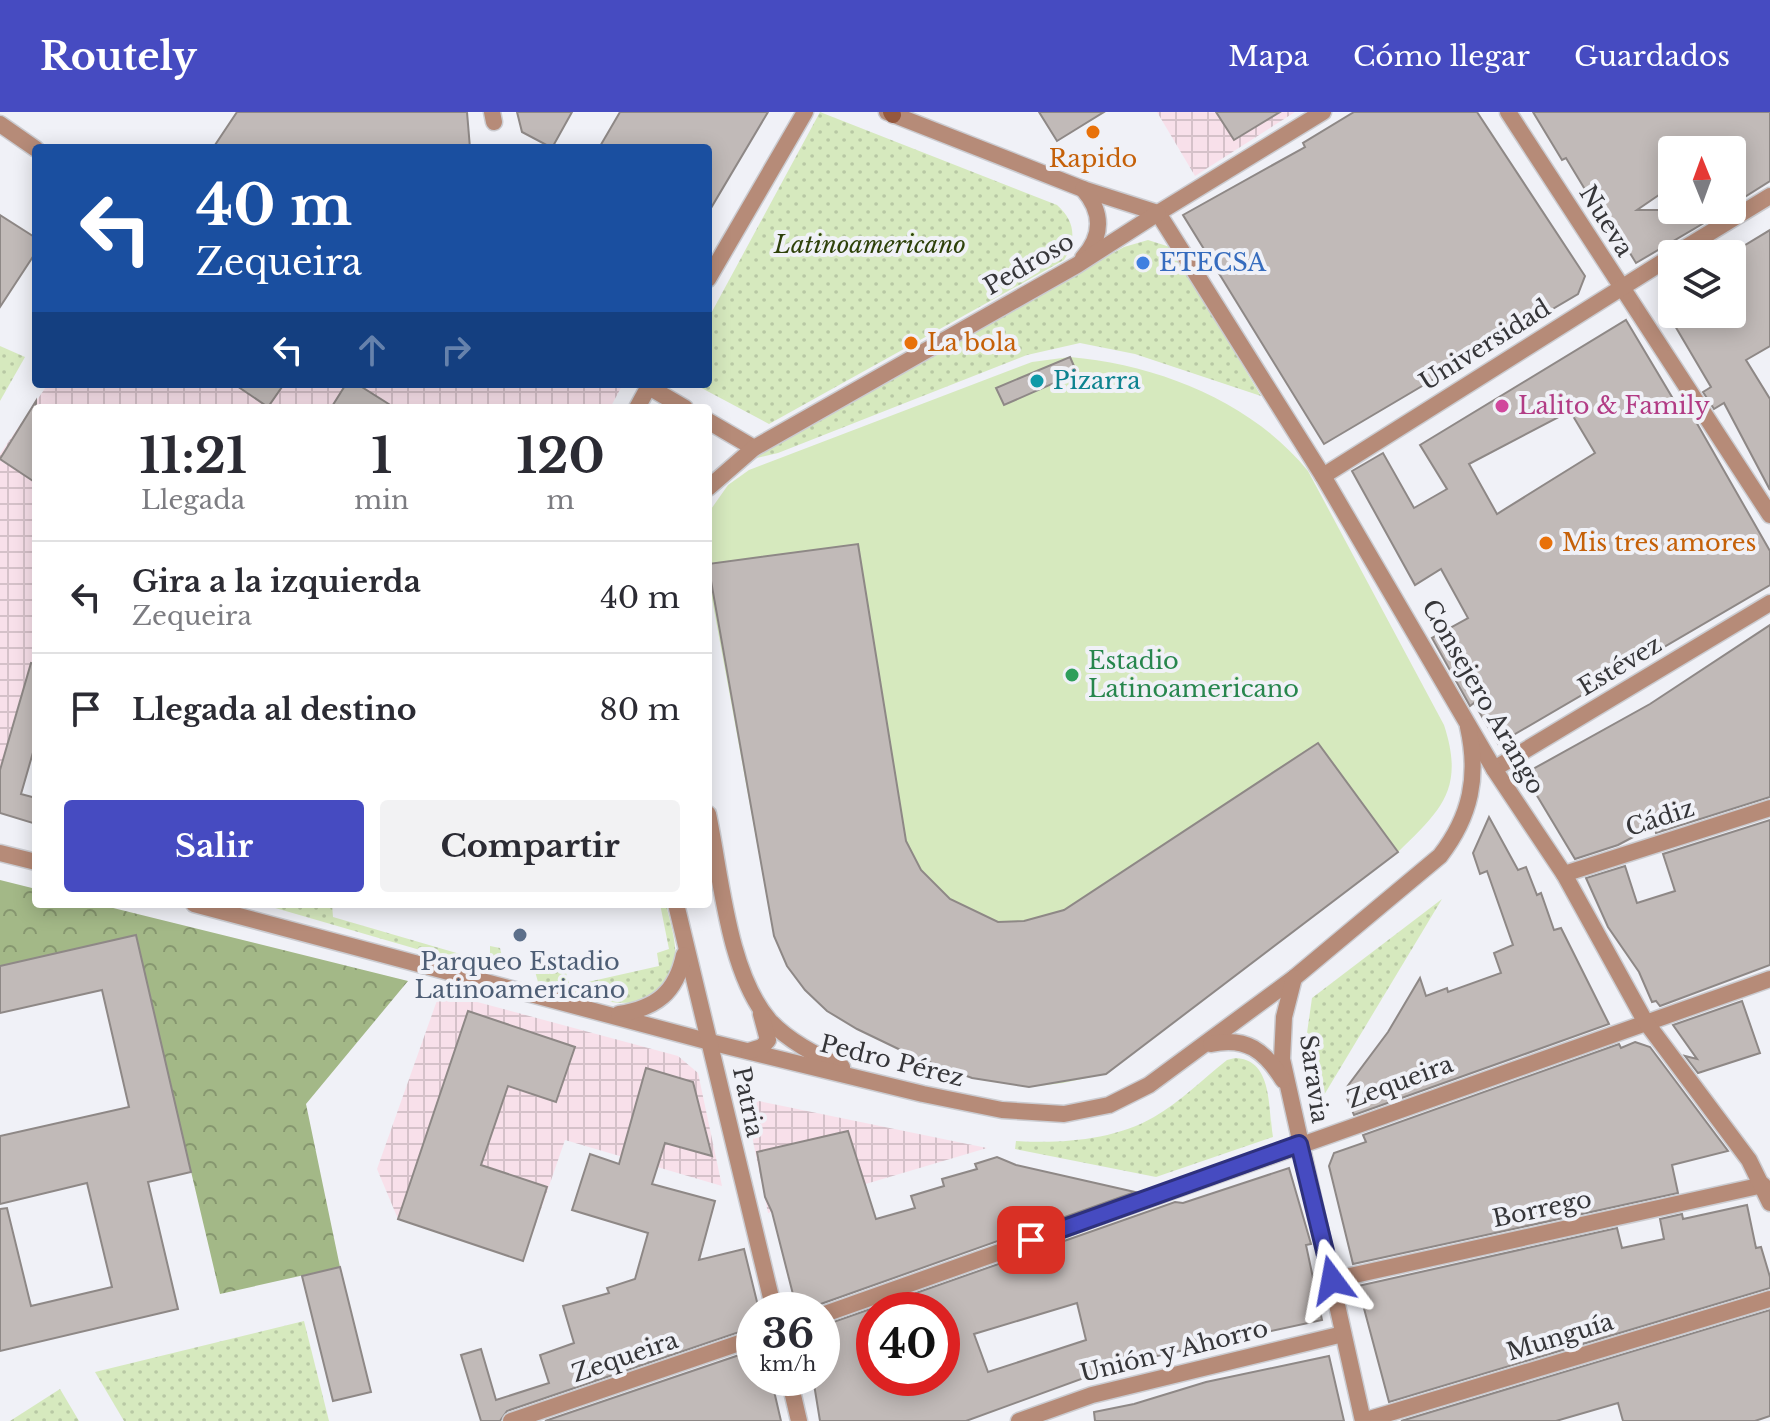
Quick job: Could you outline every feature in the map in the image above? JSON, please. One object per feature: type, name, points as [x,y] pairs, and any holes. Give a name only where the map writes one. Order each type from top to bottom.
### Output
[{"type":"street","points":[[712,272],[805,112]]},
{"type":"street","name":"Pedroso","points":[[754,448],[1077,265],[1323,112]]},
{"type":"street","name":"Nueva","points":[[1508,112],[1770,515]]},
{"type":"street","points":[[890,113],[1083,189],[1158,213]]},
{"type":"street","points":[[0,124],[32,146]]},
{"type":"street","points":[[1077,265],[1095,243],[1099,224],[1096,207],[1083,189]]},
{"type":"street","name":"Universidad","points":[[1698,240],[1770,196]]},
{"type":"street","name":"Consejero Arango","points":[[1158,213],[1419,635],[1468,727],[1564,874],[1645,1021],[1749,1160],[1770,1203]]},
{"type":"street","name":"Universidad","points":[[1323,476],[1658,265]]},
{"type":"street","points":[[655,388],[679,404]]},
{"type":"street","points":[[712,423],[754,448],[712,485]]},
{"type":"street","name":"Estévez","points":[[1494,769],[1770,603]]},
{"type":"street","name":"Pedro Pérez","points":[[209,908],[710,1042],[1002,1110],[1064,1114],[1109,1105],[1130,1096],[1206,1045],[1294,978],[1440,856],[1455,836],[1472,792],[1473,756],[1468,727]]},
{"type":"street","name":"Pedro Pérez","points":[[1472,792],[1494,769]]},
{"type":"street","name":"Cádiz","points":[[1564,874],[1770,808]]},
{"type":"street","points":[[712,834],[734,941],[768,1040],[762,1047],[749,1051]]},
{"type":"street","points":[[0,853],[32,861]]},
{"type":"street","name":"Patria","points":[[677,908],[770,1292]]},
{"type":"street","points":[[614,1015],[644,1008],[668,994],[677,984],[685,950]]},
{"type":"street","name":"Saravia","points":[[1294,978],[1281,1037],[1288,1089],[1363,1421]]},
{"type":"street","name":"Zequeira","points":[[840,1309],[1770,979]]},
{"type":"street","points":[[757,1002],[776,1027],[798,1043],[876,1082]]},
{"type":"street","points":[[1206,1045],[1225,1041],[1245,1042],[1274,1066],[1288,1089]]},
{"type":"street","name":"Borrego","points":[[1332,1280],[1763,1185]]},
{"type":"street","name":"Munguía","points":[[1363,1421],[1770,1299]]},
{"type":"street","name":"Unión y Ahorro","points":[[1019,1421],[1092,1395],[1343,1334]]},
{"type":"street","name":"Zequeira","points":[[511,1421],[736,1344]]},
{"type":"street","points":[[793,1396],[799,1421]]},
{"type":"shaded area","points":[[1157,112],[1295,112],[1195,176]]},
{"type":"shaded area","points":[[45,388],[621,388],[612,404],[34,404]]},
{"type":"shaded area","points":[[32,407],[32,698],[21,695],[0,770],[0,454]]},
{"type":"shaded area","points":[[440,992],[678,1056],[698,1073],[722,1186],[565,1140],[523,1261],[398,1219],[377,1169]]},
{"type":"shaded area","points":[[744,1098],[987,1148],[768,1213]]},
{"type":"green space","name":"Latinoamericano","points":[[820,112],[1057,205],[1071,224],[1071,245],[1064,260],[769,424],[702,388],[712,388],[712,312]]},
{"type":"green space","points":[[1148,240],[1170,247],[1177,256],[1261,396],[1135,354],[1080,343],[1027,355],[778,453],[753,459],[764,447],[1124,247]]},
{"type":"green space","points":[[0,346],[25,357],[0,401]]},
{"type":"green space","name":"Estadio Latinoamericano","points":[[1070,357],[1136,368],[1169,378],[1231,406],[1285,446],[1308,471],[1444,725],[1452,766],[1445,797],[1437,810],[1398,852],[1106,1074],[1029,1087],[972,1078],[827,1011],[805,990],[787,966],[774,936],[712,599],[712,508],[728,485],[749,470],[1032,362]]},
{"type":"green space","points":[[0,880],[32,888],[32,908],[113,908],[408,981],[306,1104],[340,1267],[220,1294],[135,935],[0,966]]},
{"type":"green space","points":[[1442,899],[1315,1110],[1306,1040],[1312,998]]},
{"type":"green space","points":[[275,908],[332,908],[333,917],[484,961],[490,956],[490,946],[500,948],[503,961],[489,970]]},
{"type":"green space","points":[[661,908],[667,908],[674,936],[674,962],[669,977],[659,992],[644,1000],[628,1003],[590,998],[538,982],[531,957],[541,957],[545,968],[566,973],[570,986],[659,966],[657,953],[669,949]]},
{"type":"green space","points":[[1227,1060],[1247,1060],[1262,1076],[1269,1100],[1273,1137],[1156,1177],[1015,1149],[1016,1141],[1087,1139],[1139,1125],[1164,1111]]},
{"type":"green space","points":[[304,1321],[329,1421],[124,1421],[95,1372]]},
{"type":"green space","points":[[60,1389],[79,1421],[10,1421]]},
{"type":"building","points":[[237,112],[467,112],[470,144],[216,144]]},
{"type":"building","points":[[517,112],[572,112],[554,144],[544,144],[522,132]]},
{"type":"building","points":[[620,112],[768,112],[712,206],[712,144],[601,144]]},
{"type":"building","points":[[1039,112],[1104,112],[1057,141]]},
{"type":"building","points":[[1216,112],[1280,112],[1234,140]]},
{"type":"building","points":[[1354,112],[1477,112],[1585,276],[1578,294],[1324,444],[1183,215],[1305,147],[1303,143]]},
{"type":"building","points":[[1533,112],[1770,112],[1770,181],[1746,196],[1746,136],[1658,136],[1658,196],[1637,210],[1658,210],[1658,224],[1702,224],[1675,240],[1658,240],[1658,250],[1636,263],[1594,194],[1589,196],[1566,158],[1562,160]]},
{"type":"building","points":[[0,215],[32,235],[32,258],[0,307]]},
{"type":"building","points":[[1770,230],[1770,346],[1746,360],[1770,399],[1770,490],[1724,403],[1714,409],[1703,392],[1711,387],[1676,328],[1746,328],[1746,245]]},
{"type":"building","points":[[1626,320],[1678,407],[1684,403],[1695,420],[1770,551],[1770,585],[1498,744],[1474,703],[1470,706],[1432,638],[1468,618],[1441,569],[1415,585],[1352,471],[1383,453],[1414,508],[1447,489],[1420,445]],"holes":[[[1570,411],[1595,453],[1497,514],[1469,464]]]},
{"type":"building","name":"Pizarra","points":[[1070,357],[1077,373],[1004,405],[996,388]]},
{"type":"building","points":[[240,388],[281,388],[270,404],[264,404]]},
{"type":"building","points":[[344,388],[363,388],[389,404],[334,404]]},
{"type":"building","points":[[32,407],[32,480],[0,459]]},
{"type":"building","points":[[858,544],[906,841],[921,870],[950,899],[998,922],[1024,921],[1064,910],[1318,743],[1398,852],[1106,1074],[1029,1087],[972,1078],[913,1056],[827,1011],[805,990],[787,966],[774,936],[712,587],[712,563]]},
{"type":"building","points":[[1770,625],[1770,797],[1656,833],[1654,826],[1618,845],[1575,859],[1524,774],[1650,704]]},
{"type":"building","points":[[32,663],[32,756],[21,794],[32,797],[32,823],[0,813],[0,770]]},
{"type":"building","points":[[1489,817],[1518,870],[1526,867],[1537,895],[1541,893],[1554,930],[1561,928],[1609,1024],[1354,1115],[1344,1091],[1388,1032],[1420,978],[1426,996],[1447,988],[1448,992],[1501,973],[1494,953],[1513,945],[1487,871],[1480,874],[1473,853]]},
{"type":"building","points":[[1770,820],[1770,965],[1660,1006],[1656,1001],[1652,1002],[1639,972],[1608,927],[1586,878],[1625,866],[1637,903],[1675,891],[1663,854]]},
{"type":"building","points":[[136,935],[191,1172],[148,1182],[178,1309],[0,1351],[0,1209],[7,1208],[31,1306],[112,1287],[87,1183],[0,1204],[0,1136],[129,1107],[102,990],[0,1013],[0,966]]},
{"type":"building","points":[[1742,1001],[1760,1053],[1698,1073],[1685,1056],[1697,1059],[1673,1025]]},
{"type":"building","points":[[468,1011],[575,1047],[556,1102],[508,1086],[481,1165],[547,1187],[523,1261],[398,1219]]},
{"type":"building","points":[[1635,1042],[1650,1047],[1728,1151],[1672,1165],[1678,1193],[1353,1264],[1329,1166],[1334,1153],[1366,1142],[1363,1135],[1619,1044],[1621,1048]]},
{"type":"building","points":[[646,1068],[693,1082],[712,1156],[665,1143],[652,1184],[715,1201],[699,1260],[744,1249],[755,1292],[736,1292],[736,1333],[507,1411],[500,1421],[481,1421],[461,1355],[481,1349],[496,1400],[549,1383],[540,1355],[574,1343],[563,1306],[609,1293],[607,1288],[635,1279],[648,1233],[572,1210],[590,1154],[619,1164]]},
{"type":"building","points":[[848,1131],[876,1219],[915,1208],[911,1196],[944,1186],[942,1179],[977,1169],[975,1164],[997,1157],[1016,1165],[1135,1192],[840,1297],[840,1292],[792,1292],[772,1212],[765,1197],[757,1152]]},
{"type":"building","points":[[1289,1168],[1311,1244],[1306,1245],[1322,1320],[1125,1363],[966,1421],[820,1421],[816,1396],[840,1396],[840,1320],[856,1314],[856,1396],[960,1396],[960,1292],[919,1292],[1175,1202],[1183,1203]],"holes":[[[1077,1303],[1086,1340],[988,1372],[974,1334]]]},
{"type":"building","points":[[1747,1205],[1756,1248],[1761,1247],[1770,1277],[1770,1288],[1389,1402],[1358,1286],[1617,1228],[1622,1248],[1664,1239],[1660,1219],[1682,1214],[1683,1219]]},
{"type":"building","points":[[340,1267],[371,1392],[333,1401],[302,1276]]},
{"type":"building","points":[[1770,1310],[1770,1416],[1755,1421],[1623,1421],[1618,1403],[1556,1421],[1401,1421]]},
{"type":"building","points":[[736,1356],[736,1396],[775,1396],[781,1421],[545,1421]]},
{"type":"building","points":[[1329,1356],[1344,1421],[1095,1421],[1094,1412],[1134,1404],[1206,1382]]},
{"type":"place","name":"Rapido","points":[[1093,132]]},
{"type":"place","name":"ETECSA","points":[[1143,263]]},
{"type":"place","name":"La bola","points":[[911,343]]},
{"type":"place","name":"Pizarra","points":[[1037,381]]},
{"type":"place","name":"Lalito & Family","points":[[1502,406]]},
{"type":"place","name":"Mis tres amores","points":[[1546,543]]},
{"type":"place","name":"Estadio Latinoamericano","points":[[1072,675]]},
{"type":"place","name":"Parqueo Estadio Latinoamericano","points":[[520,935]]},
{"type":"route","points":[[1031,1240],[1299,1144],[1332,1280]]}]
